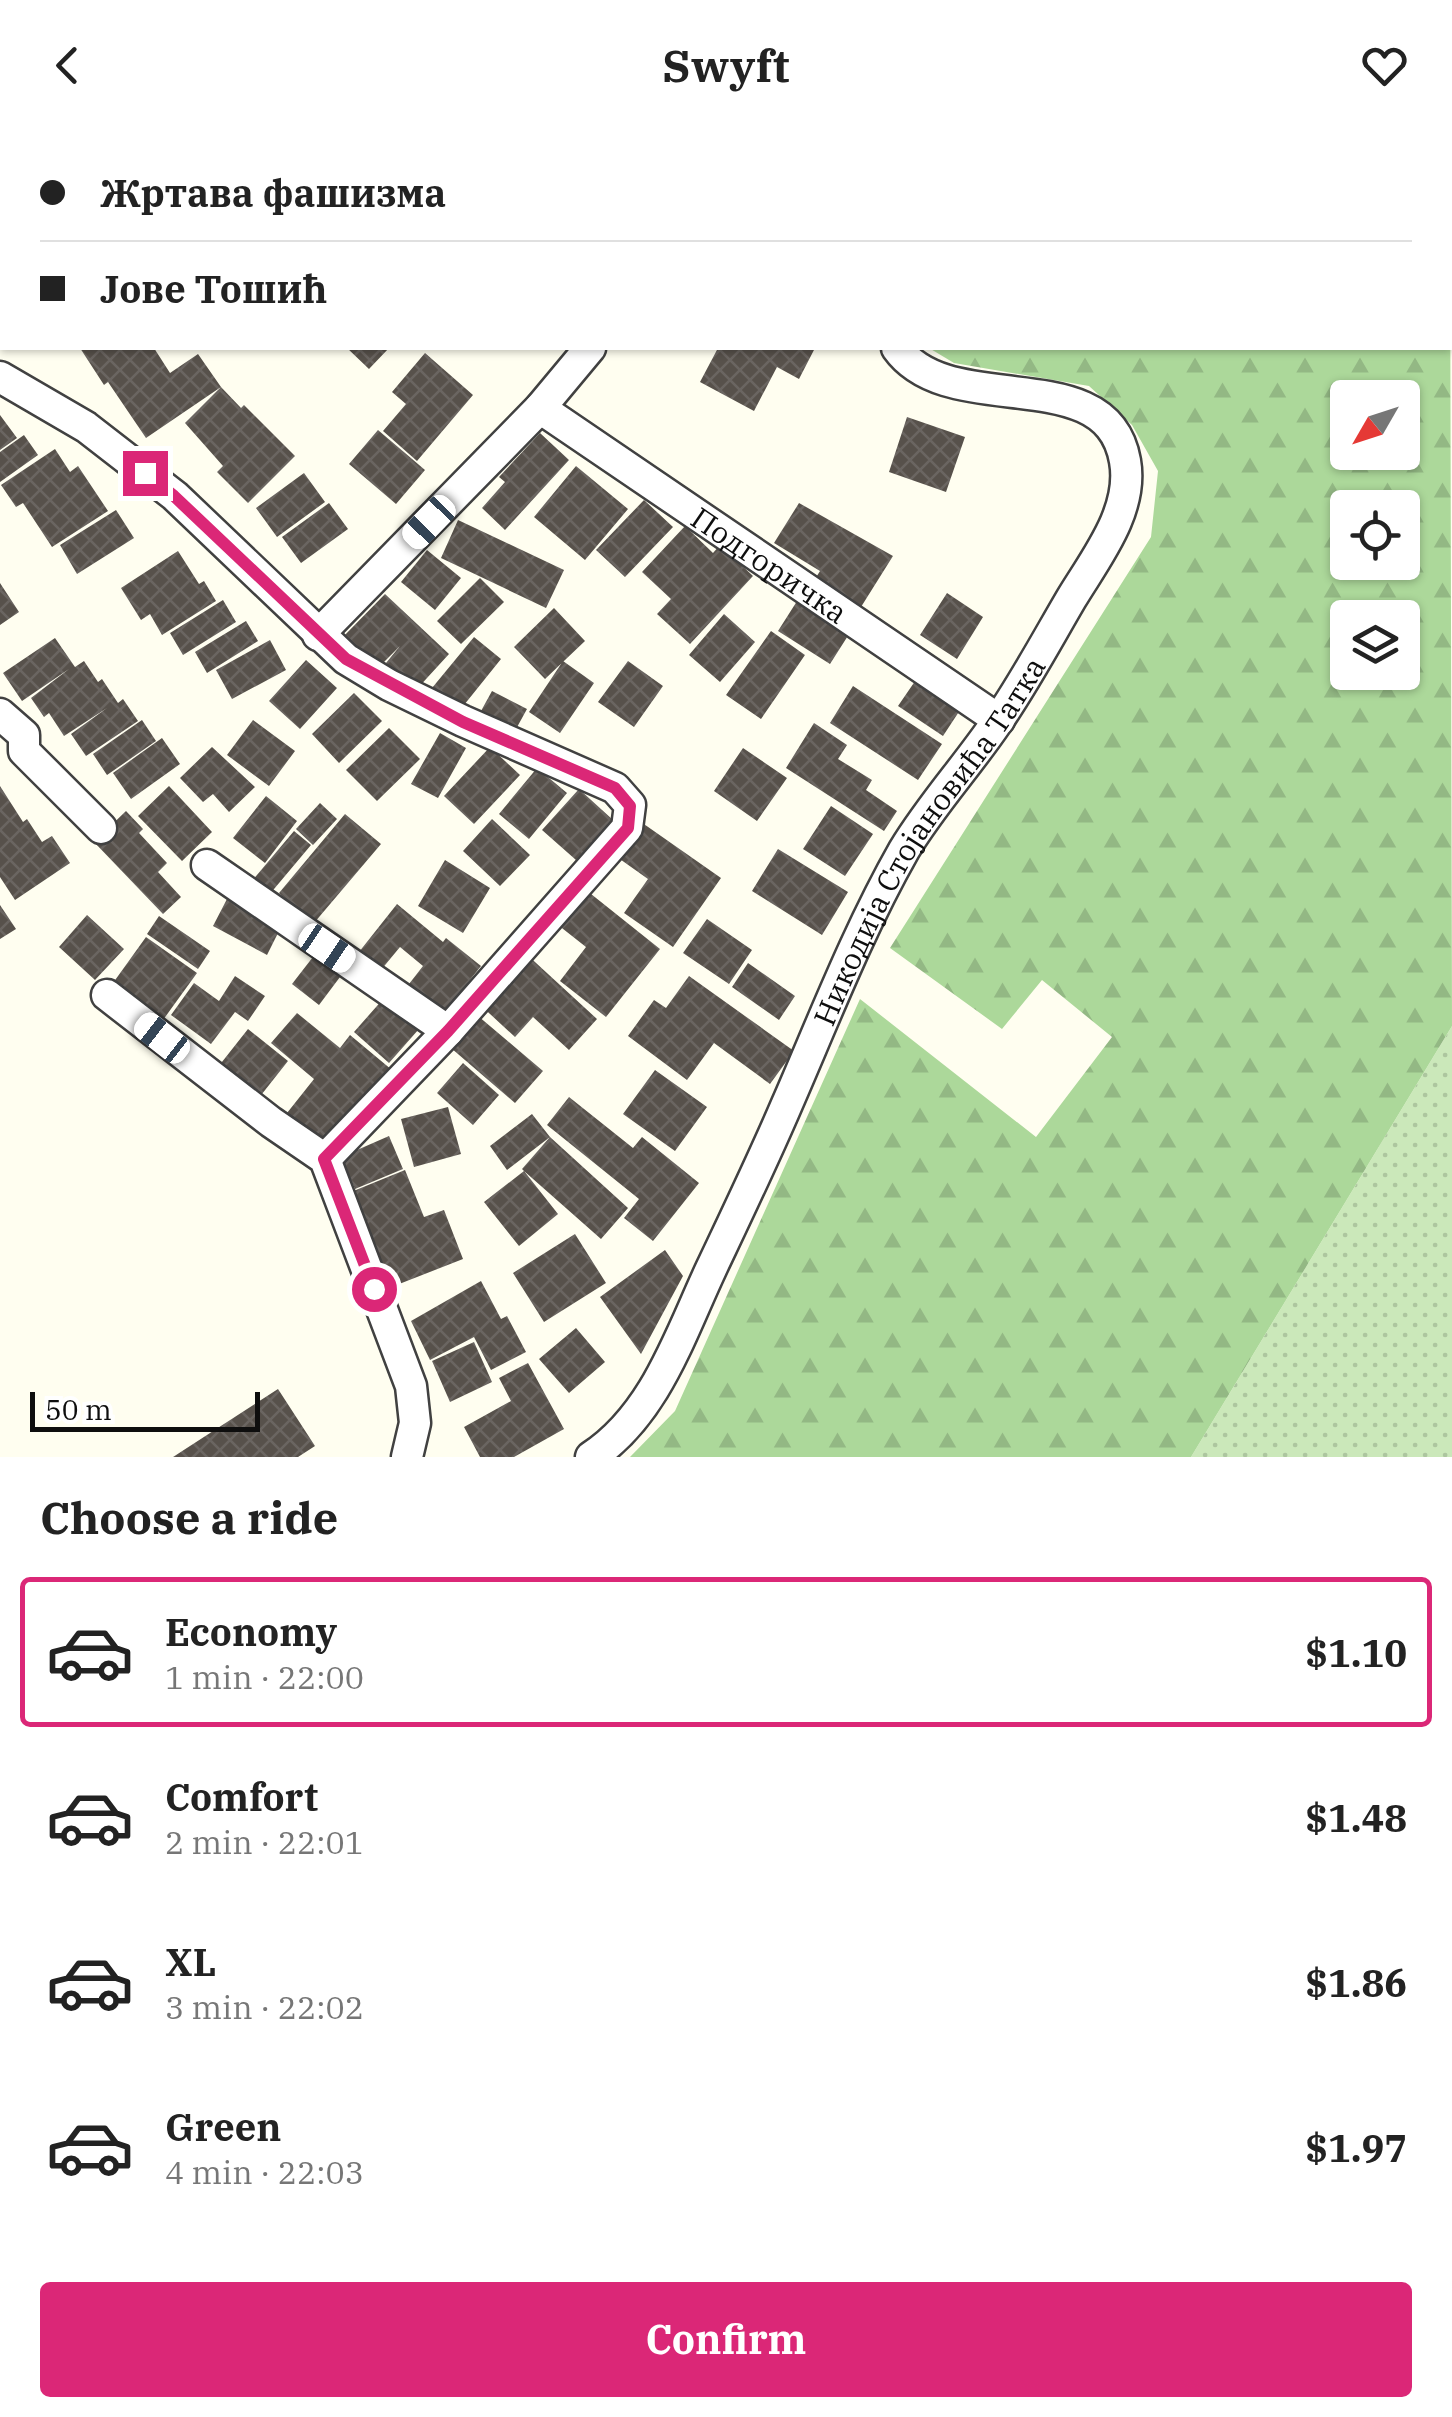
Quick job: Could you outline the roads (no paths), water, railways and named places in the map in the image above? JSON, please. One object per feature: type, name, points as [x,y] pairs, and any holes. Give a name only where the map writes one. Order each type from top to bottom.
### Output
[{"type":"street","points":[[318,635],[540,408],[588,350]]},
{"type":"street","name":"Никодија Стојановића Татка","points":[[591,1457],[619,1434],[653,1390],[773,1137],[855,946],[906,848],[999,720],[1110,533],[1124,494],[1125,460],[1110,429],[1096,416],[1066,399],[1030,392],[970,389],[938,380],[898,350]]},
{"type":"street","points":[[0,377],[86,427],[174,496],[346,659],[463,722],[615,788],[630,806],[628,828],[448,1031],[324,1159]]},
{"type":"street","name":"Подгоричка","points":[[540,408],[999,720]]},
{"type":"street","points":[[0,714],[24,735],[12,749],[101,828]]},
{"type":"street","points":[[207,865],[448,1031]]},
{"type":"street","points":[[106,996],[324,1159],[410,1386],[415,1423],[406,1457]]}]
